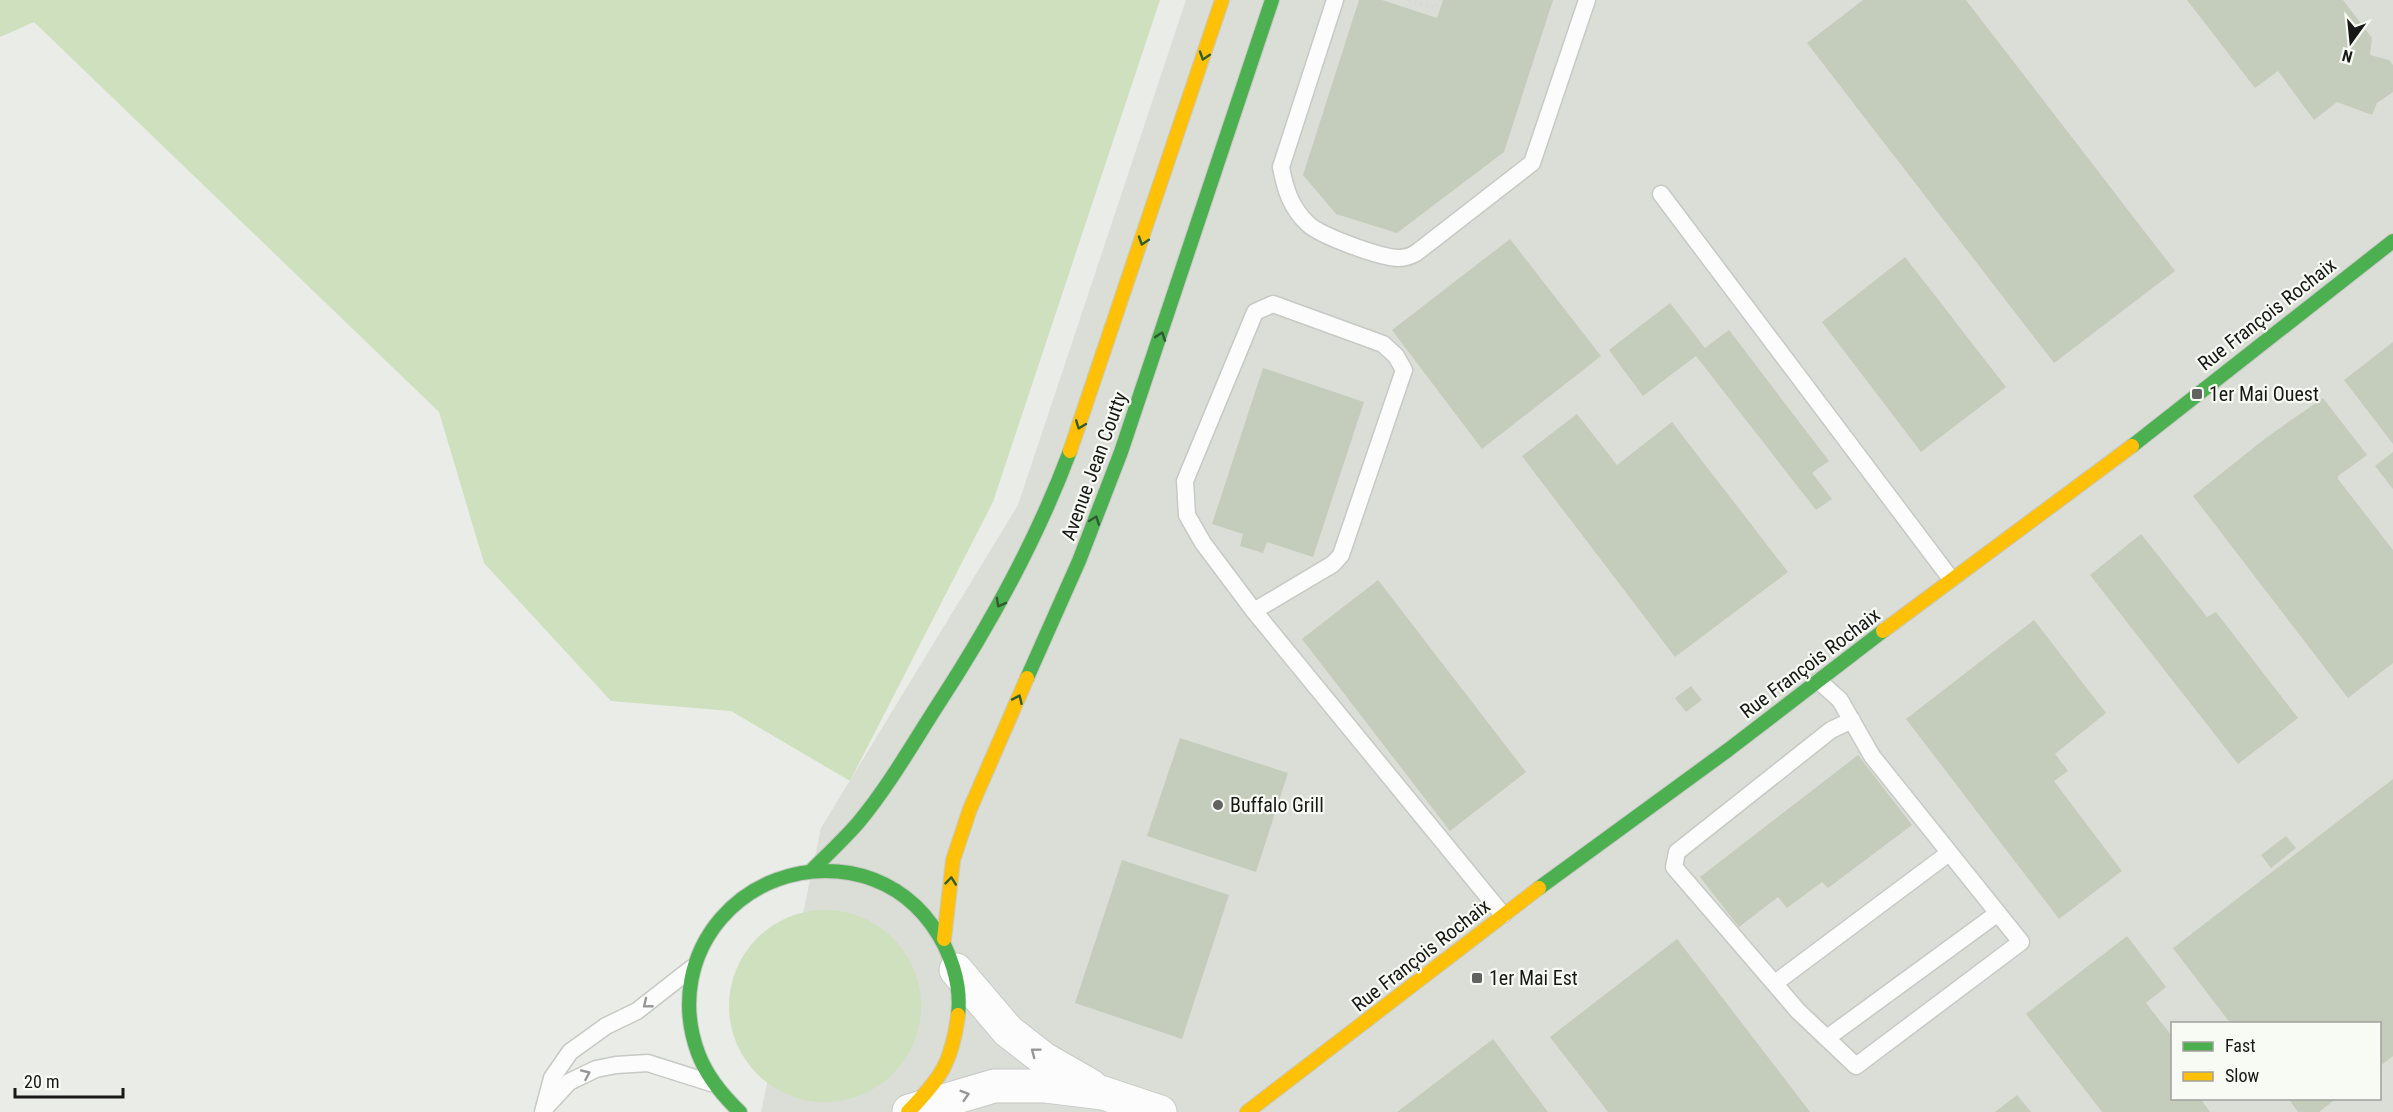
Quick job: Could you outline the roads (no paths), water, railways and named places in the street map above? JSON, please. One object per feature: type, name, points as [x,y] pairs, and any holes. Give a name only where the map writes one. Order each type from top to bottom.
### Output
[{"type":"main road","name":"Avenue Jean Coutty","points":[[813,869],[857,824],[882,791],[972,652],[1024,559],[1054,493],[1082,419],[1222,0]]},
{"type":"main road","name":"Avenue Jean Coutty","points":[[944,939],[953,860],[970,809],[1079,561],[1121,452],[1272,0]]},
{"type":"main road","name":"Rue François Rochaix","points":[[1247,1112],[1448,960],[1503,915],[2141,439],[2393,241]]},
{"type":"main road","points":[[740,1112],[713,1084],[694,1047],[687,1007],[693,967],[710,930],[737,899],[773,878],[813,869],[852,871],[889,885],[920,908],[944,939],[956,970],[961,1009],[954,1047],[936,1083],[909,1112]]},
{"type":"street","points":[[956,970],[1008,1031],[1044,1059],[1103,1093]]},
{"type":"street","points":[[909,1112],[994,1086],[1046,1086],[1103,1093],[1160,1112]]},
{"type":"lane","points":[[1335,0],[1281,167],[1285,190],[1295,209],[1310,225],[1327,236],[1390,258],[1405,258],[1416,253],[1532,163],[1587,0]]},
{"type":"lane","points":[[1661,194],[1951,579]]},
{"type":"lane","points":[[1254,611],[1333,564],[1341,555],[1404,370],[1396,356],[1383,344],[1274,304],[1255,312],[1185,481],[1187,515],[1203,543],[1254,611],[1503,915]]},
{"type":"lane","points":[[1819,681],[1840,700],[1852,720],[1872,756],[2021,942],[1856,1066],[1798,1011],[1674,867],[1677,852],[1831,730],[1852,720]]},
{"type":"lane","points":[[1775,983],[1949,853]]},
{"type":"lane","points":[[1827,1038],[1998,913]]},
{"type":"lane","points":[[543,1112],[552,1078],[570,1052],[606,1026],[637,1011],[693,967]]},
{"type":"lane","points":[[543,1112],[569,1082],[596,1069],[616,1065],[648,1062],[713,1084]]},
{"type":"place","name":"1er Mai Ouest","points":[[2197,394]]},
{"type":"place","name":"Buffalo Grill","points":[[1218,805]]},
{"type":"place","name":"1er Mai Est","points":[[1477,978]]}]
